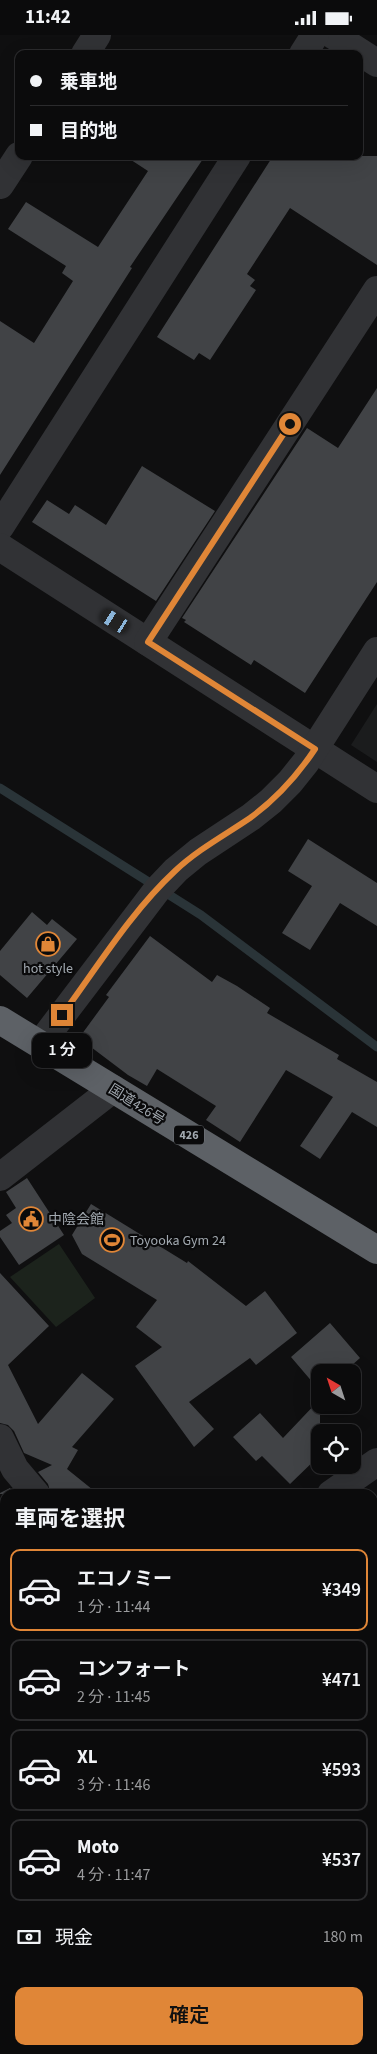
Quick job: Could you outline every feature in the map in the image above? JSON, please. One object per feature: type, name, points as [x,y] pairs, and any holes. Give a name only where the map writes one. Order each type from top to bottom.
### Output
[{"type":"highway","name":"国道426号","points":[[0,1020],[377,1250]]},
{"type":"street","points":[[88,50],[97,35]]},
{"type":"street","points":[[306,50],[315,35]]},
{"type":"street","points":[[333,35],[357,50]]},
{"type":"street","points":[[363,54],[377,63]]},
{"type":"street","points":[[0,185],[16,160]]},
{"type":"street","points":[[0,527],[234,160]]},
{"type":"street","points":[[148,642],[377,290]]},
{"type":"street","points":[[0,547],[377,789]]},
{"type":"street","points":[[40,1044],[156,889],[198,852],[251,817],[290,782],[315,749],[377,651]]},
{"type":"street","points":[[0,1177],[113,1089]]},
{"type":"street","points":[[0,1438],[15,1469],[32,1489]]},
{"type":"street","points":[[338,1489],[377,1463]]},
{"type":"shaded area","points":[[377,704],[377,762],[351,745]]},
{"type":"shaded area","points":[[59,1244],[95,1298],[56,1327],[10,1277]]},
{"type":"building","points":[[363,156],[377,156],[377,265],[290,208],[247,274],[255,280],[250,286],[256,290],[210,360],[199,353],[194,360],[157,337],[270,160],[363,160]]},
{"type":"building","points":[[131,160],[202,160],[130,267],[132,268],[0,475],[0,321],[34,343],[73,281],[62,273],[66,266],[8,229],[26,202],[98,247],[148,171]]},
{"type":"building","points":[[377,388],[377,582],[305,693],[254,660],[251,665],[184,622],[186,620],[182,618],[307,428],[338,448]]},
{"type":"building","points":[[142,466],[215,511],[156,601],[32,522],[47,500],[69,514],[75,505],[106,525]]},
{"type":"building","points":[[308,839],[377,883],[377,926],[340,903],[310,950],[282,933],[312,886],[288,871]]},
{"type":"building","points":[[32,912],[47,925],[52,919],[77,939],[27,998],[0,975],[0,951]]},
{"type":"building","points":[[150,936],[212,982],[217,975],[237,986],[270,1008],[267,1013],[339,1055],[337,1059],[377,1082],[377,1127],[352,1112],[320,1159],[300,1146],[333,1097],[286,1070],[240,1142],[206,1120],[216,1106],[157,1069],[147,1086],[128,1075],[79,1038],[109,997],[106,995]]},
{"type":"building","name":"中陰会館","points":[[27,1178],[64,1235],[19,1265],[0,1237],[0,1231],[12,1223],[6,1215],[16,1208],[6,1192]]},
{"type":"building","points":[[91,1204],[187,1263],[188,1261],[246,1306],[265,1291],[297,1333],[256,1365],[250,1358],[189,1402],[214,1429],[194,1447],[135,1366],[162,1347],[136,1327],[157,1300],[82,1254],[72,1235]]},
{"type":"building","points":[[0,1273],[49,1326],[8,1365],[38,1424],[82,1373],[114,1399],[72,1447],[78,1450],[67,1469],[92,1489],[50,1489],[48,1484],[38,1472],[52,1465],[24,1453],[14,1431],[8,1425],[0,1423]]},
{"type":"building","points":[[330,1323],[360,1358],[353,1364],[311,1364],[311,1380],[291,1357]]},
{"type":"building","points":[[311,1408],[311,1414],[320,1414],[320,1424],[311,1424],[311,1464],[290,1484],[262,1456],[256,1461],[233,1437],[260,1413],[283,1438]]},
{"type":"waterway","points":[[0,788],[201,915],[377,1047]]},
{"type":"place","name":"hot style","points":[[48,944]]},
{"type":"place","name":"中陰会館","points":[[31,1219]]},
{"type":"place","name":"Toyooka Gym 24","points":[[112,1240]]},
{"type":"route","points":[[62,1015],[156,889],[198,852],[251,817],[271,801],[290,782],[315,749],[148,642],[290,424]]}]
